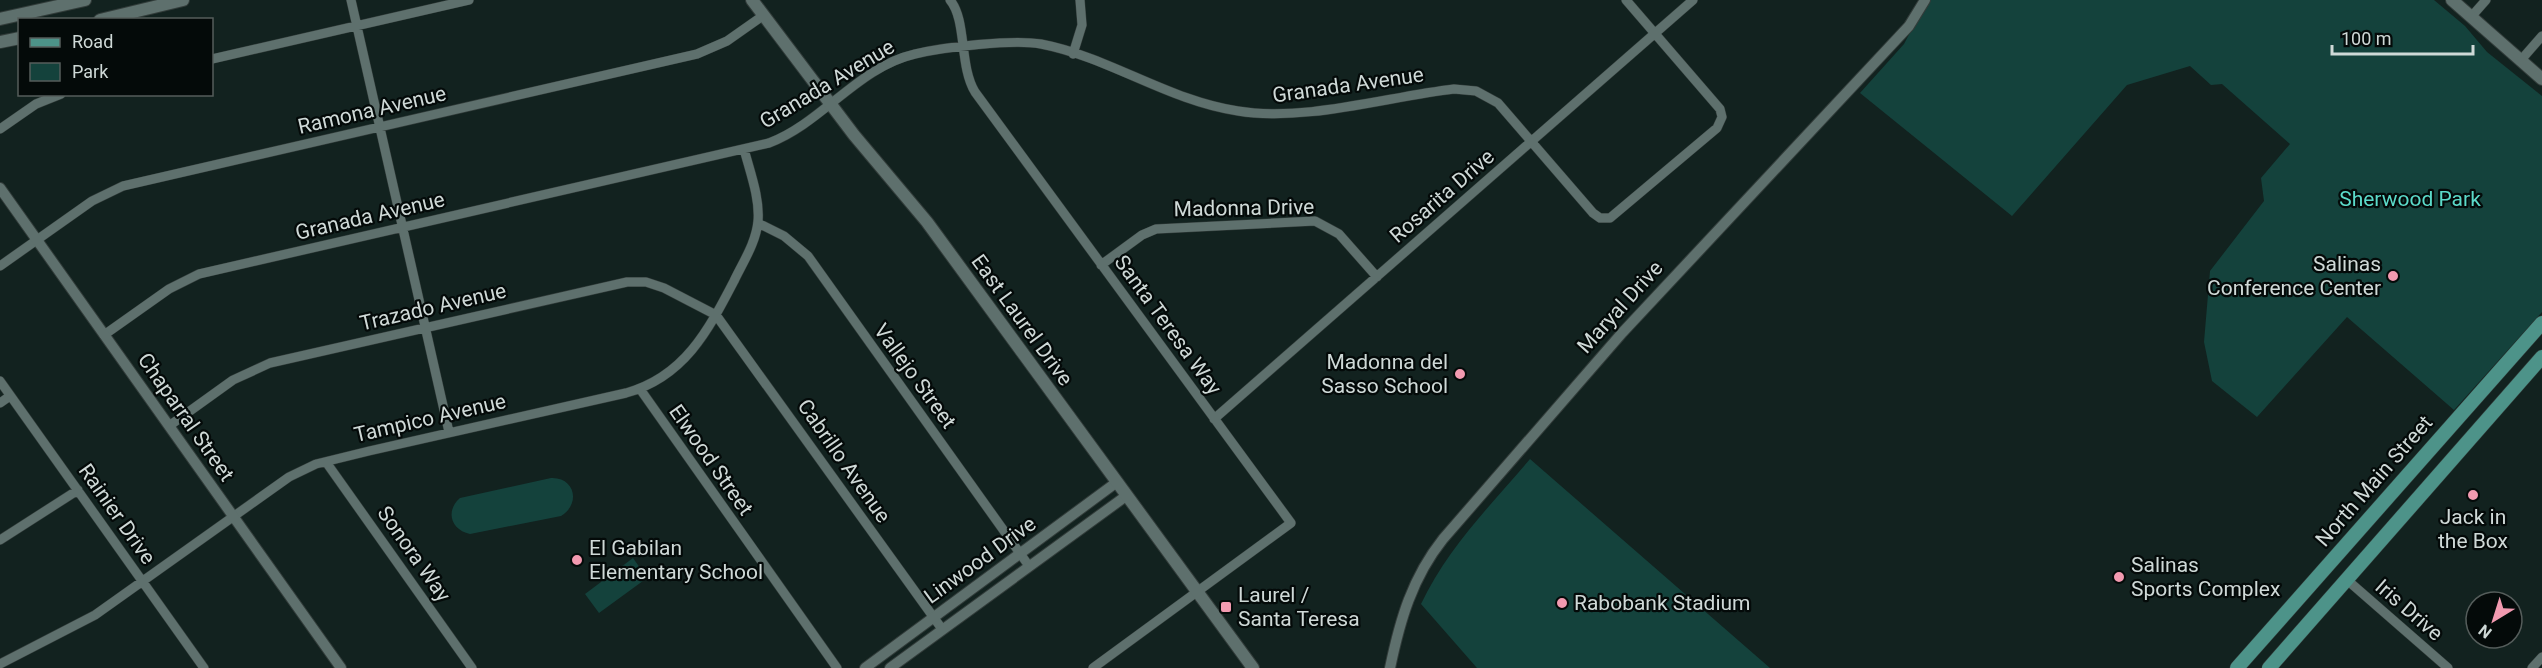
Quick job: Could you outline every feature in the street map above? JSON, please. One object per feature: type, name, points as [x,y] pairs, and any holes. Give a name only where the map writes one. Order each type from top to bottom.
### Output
[{"type":"main road","points":[[0,19],[85,0]]},
{"type":"main road","points":[[108,18],[183,0]]},
{"type":"main road","name":"East Laurel Drive","points":[[752,0],[831,105],[927,222],[1253,668]]},
{"type":"main road","points":[[2452,0],[2542,79]]},
{"type":"main road","points":[[0,42],[18,38]]},
{"type":"main road","name":"North Main Street","points":[[2237,668],[2542,322]]},
{"type":"main road","name":"North Main Street","points":[[2268,668],[2542,357]]},
{"type":"street","points":[[351,0],[449,432]]},
{"type":"street","points":[[213,59],[469,0]]},
{"type":"street","name":"Santa Teresa Way","points":[[950,0],[954,7],[963,48],[966,73],[975,92],[1291,523],[1197,591]]},
{"type":"street","points":[[1073,54],[1082,25],[1080,0]]},
{"type":"street","points":[[1626,0],[1654,34]]},
{"type":"street","name":"Rosarita Drive","points":[[1215,420],[1693,0]]},
{"type":"street","name":"Maryal Drive","points":[[1390,668],[1409,595],[1418,575],[1443,538],[1622,333],[1909,26],[1924,0]]},
{"type":"street","points":[[2471,17],[2486,0]]},
{"type":"street","name":"Ramona Avenue","points":[[0,266],[92,201],[123,186],[703,52],[727,41],[764,15]]},
{"type":"street","name":"Granada Avenue","points":[[104,335],[169,290],[199,274],[744,149],[784,137],[894,61],[923,52],[1027,42],[1073,54],[1204,103],[1247,113],[1299,112],[1447,90],[1471,90],[1498,103],[1600,218],[1616,215],[1717,128],[1722,117],[1720,109],[1654,34]]},
{"type":"street","points":[[2521,60],[2542,36]]},
{"type":"street","points":[[0,129],[36,104],[55,96]]},
{"type":"street","name":"Tampico Avenue","points":[[0,664],[80,624],[289,477],[326,462],[640,389],[667,374],[686,359],[699,344],[752,244],[758,223],[757,202],[744,149]]},
{"type":"street","name":"Chaparral Street","points":[[0,188],[341,668]]},
{"type":"street","name":"Madonna Drive","points":[[1101,265],[1138,237],[1156,229],[1309,221],[1325,225],[1339,234],[1377,277]]},
{"type":"street","name":"Vallejo Street","points":[[758,223],[784,236],[808,256],[1029,566]]},
{"type":"street","name":"Trazado Avenue","points":[[169,426],[233,380],[257,368],[426,327],[637,281],[664,288],[716,315]]},
{"type":"street","name":"Cabrillo Avenue","points":[[716,315],[942,629]]},
{"type":"street","name":"Rainier Drive","points":[[0,381],[204,668]]},
{"type":"street","name":"Elwood Street","points":[[640,389],[837,668]]},
{"type":"street","points":[[0,403],[10,396]]},
{"type":"street","name":"Sonora Way","points":[[326,462],[472,668]]},
{"type":"street","name":"Linwood Drive","points":[[865,668],[1117,482]]},
{"type":"street","points":[[0,540],[78,490]]},
{"type":"street","name":"Linwood Drive","points":[[890,668],[1126,496]]},
{"type":"street","name":"Iris Drive","points":[[2346,579],[2448,668]]},
{"type":"street","points":[[1093,668],[1197,591]]},
{"type":"street","points":[[2532,668],[2542,657]]},
{"type":"green space","name":"Sherwood Park","points":[[1927,0],[2434,0],[2465,26],[2487,52],[2542,96],[2542,312],[2454,410],[2347,317],[2257,417],[2212,381],[2204,342],[2210,271],[2264,201],[2261,178],[2290,144],[2222,84],[2211,85],[2190,66],[2127,85],[2012,216],[1860,93],[1904,44]]},
{"type":"green space","points":[[1530,459],[1770,668],[1477,668],[1421,604],[1456,546]]},
{"type":"green space","points":[[551,478],[566,482],[572,492],[571,505],[561,516],[470,534],[458,529],[452,519],[455,503],[460,498]]},
{"type":"green space","points":[[633,558],[647,578],[599,613],[585,594]]},
{"type":"place","name":"Salinas Conference Center","points":[[2393,276]]},
{"type":"place","name":"Madonna del Sasso School","points":[[1460,374]]},
{"type":"place","name":"Jack in the Box","points":[[2473,495]]},
{"type":"place","name":"El Gabilan Elementary School","points":[[577,560]]},
{"type":"place","name":"Salinas Sports Complex","points":[[2119,577]]},
{"type":"place","name":"Rabobank Stadium","points":[[1562,603]]},
{"type":"place","name":"Laurel / Santa Teresa","points":[[1226,607]]}]
